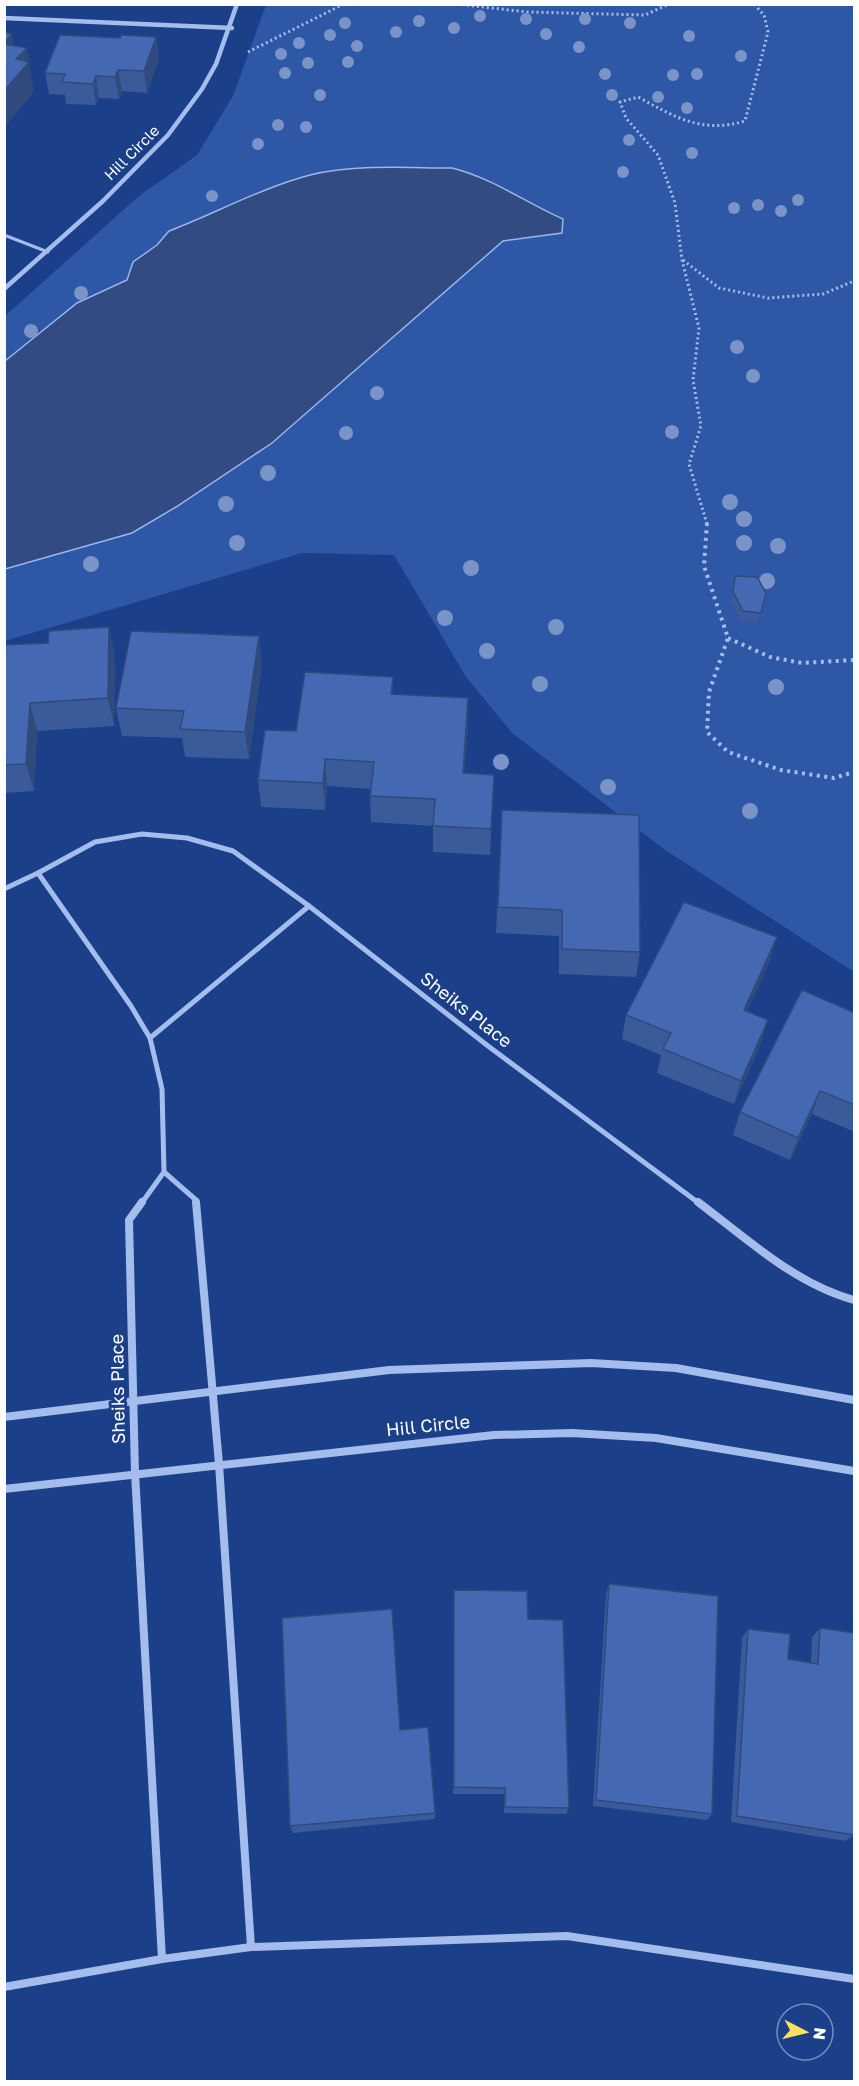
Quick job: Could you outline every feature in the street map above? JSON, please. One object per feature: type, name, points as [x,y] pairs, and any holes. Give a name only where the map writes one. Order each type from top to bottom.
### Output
[{"type":"street","name":"Hill Circle","points":[[4,290],[158,149],[186,116],[215,66],[232,28],[237,4]]},
{"type":"street","points":[[4,18],[232,28]]},
{"type":"street","name":"Sheiks Place","points":[[4,889],[95,842],[142,834],[187,838],[233,852],[309,906],[488,1047],[790,1271],[835,1295],[855,1300]]},
{"type":"street","points":[[38,873],[131,1006],[150,1038],[162,1089],[164,1172],[196,1200],[219,1464],[251,1947]]},
{"type":"street","points":[[150,1038],[309,906]]},
{"type":"street","name":"Sheiks Place","points":[[162,1959],[135,1473],[129,1220],[164,1172]]},
{"type":"street","points":[[4,1417],[388,1370],[591,1363],[676,1368],[855,1400]]},
{"type":"street","name":"Hill Circle","points":[[4,1489],[494,1435],[572,1433],[656,1438],[855,1472]]},
{"type":"street","points":[[4,1987],[162,1959],[251,1947],[567,1936],[855,1978]]},
{"type":"lane","points":[[4,235],[48,252]]},
{"type":"path","points":[[215,66],[260,47],[344,4]]},
{"type":"path","points":[[457,4],[527,12],[645,15],[669,4]]},
{"type":"path","points":[[754,4],[764,15],[768,32],[745,121],[728,128],[689,123],[638,97],[620,102],[626,118],[658,155],[675,203],[682,260],[699,328],[693,380],[702,426],[689,464],[707,522],[704,566],[728,638],[709,692],[707,732],[728,752],[781,770],[834,778],[855,772]]},
{"type":"path","points":[[682,260],[719,288],[768,298],[823,294],[855,280]]},
{"type":"path","points":[[728,638],[770,657],[802,663],[855,660]]},
{"type":"shaded area","points":[[266,5],[854,5],[854,972],[665,850],[512,733],[466,677],[394,555],[302,553],[5,641],[5,316],[139,196],[197,155],[233,96]]},
{"type":"shaded area","points":[[363,168],[452,168],[495,184],[563,219],[562,233],[503,241],[272,443],[176,507],[132,533],[5,569],[5,361],[77,303],[127,280],[133,262],[157,245],[169,231],[256,194],[310,175]]},
{"type":"building","points":[[4,32],[12,34],[4,43]]},
{"type":"building","points":[[60,35],[156,37],[144,71],[118,70],[115,77],[96,76],[93,84],[62,82],[65,74],[45,73]]},
{"type":"building","points":[[4,44],[27,48],[16,59],[29,62],[4,91]]},
{"type":"building","points":[[735,576],[757,577],[766,593],[761,613],[743,611],[733,592]]},
{"type":"building","points":[[109,627],[108,698],[30,703],[26,764],[4,765],[4,645],[48,643],[49,631]]},
{"type":"building","points":[[131,631],[259,636],[245,732],[180,729],[184,711],[116,708]]},
{"type":"building","points":[[305,672],[393,677],[391,694],[468,698],[463,773],[494,775],[491,829],[433,826],[435,799],[370,796],[374,762],[325,759],[323,783],[258,780],[265,730],[296,731]]},
{"type":"building","points":[[502,810],[639,815],[640,952],[562,949],[562,910],[498,907]]},
{"type":"building","points":[[684,902],[777,937],[744,1010],[768,1020],[741,1081],[663,1049],[671,1033],[626,1015]]},
{"type":"building","points":[[802,990],[855,1013],[855,1105],[820,1091],[798,1138],[740,1112]]},
{"type":"building","points":[[609,1584],[718,1596],[712,1814],[596,1800]]},
{"type":"building","points":[[454,1590],[527,1591],[528,1619],[563,1620],[569,1808],[505,1807],[505,1788],[454,1787]]},
{"type":"building","points":[[392,1609],[400,1730],[428,1727],[435,1813],[290,1826],[282,1618]]},
{"type":"building","points":[[820,1628],[855,1633],[854,1835],[737,1816],[748,1629],[790,1634],[788,1659],[818,1664]]}]
